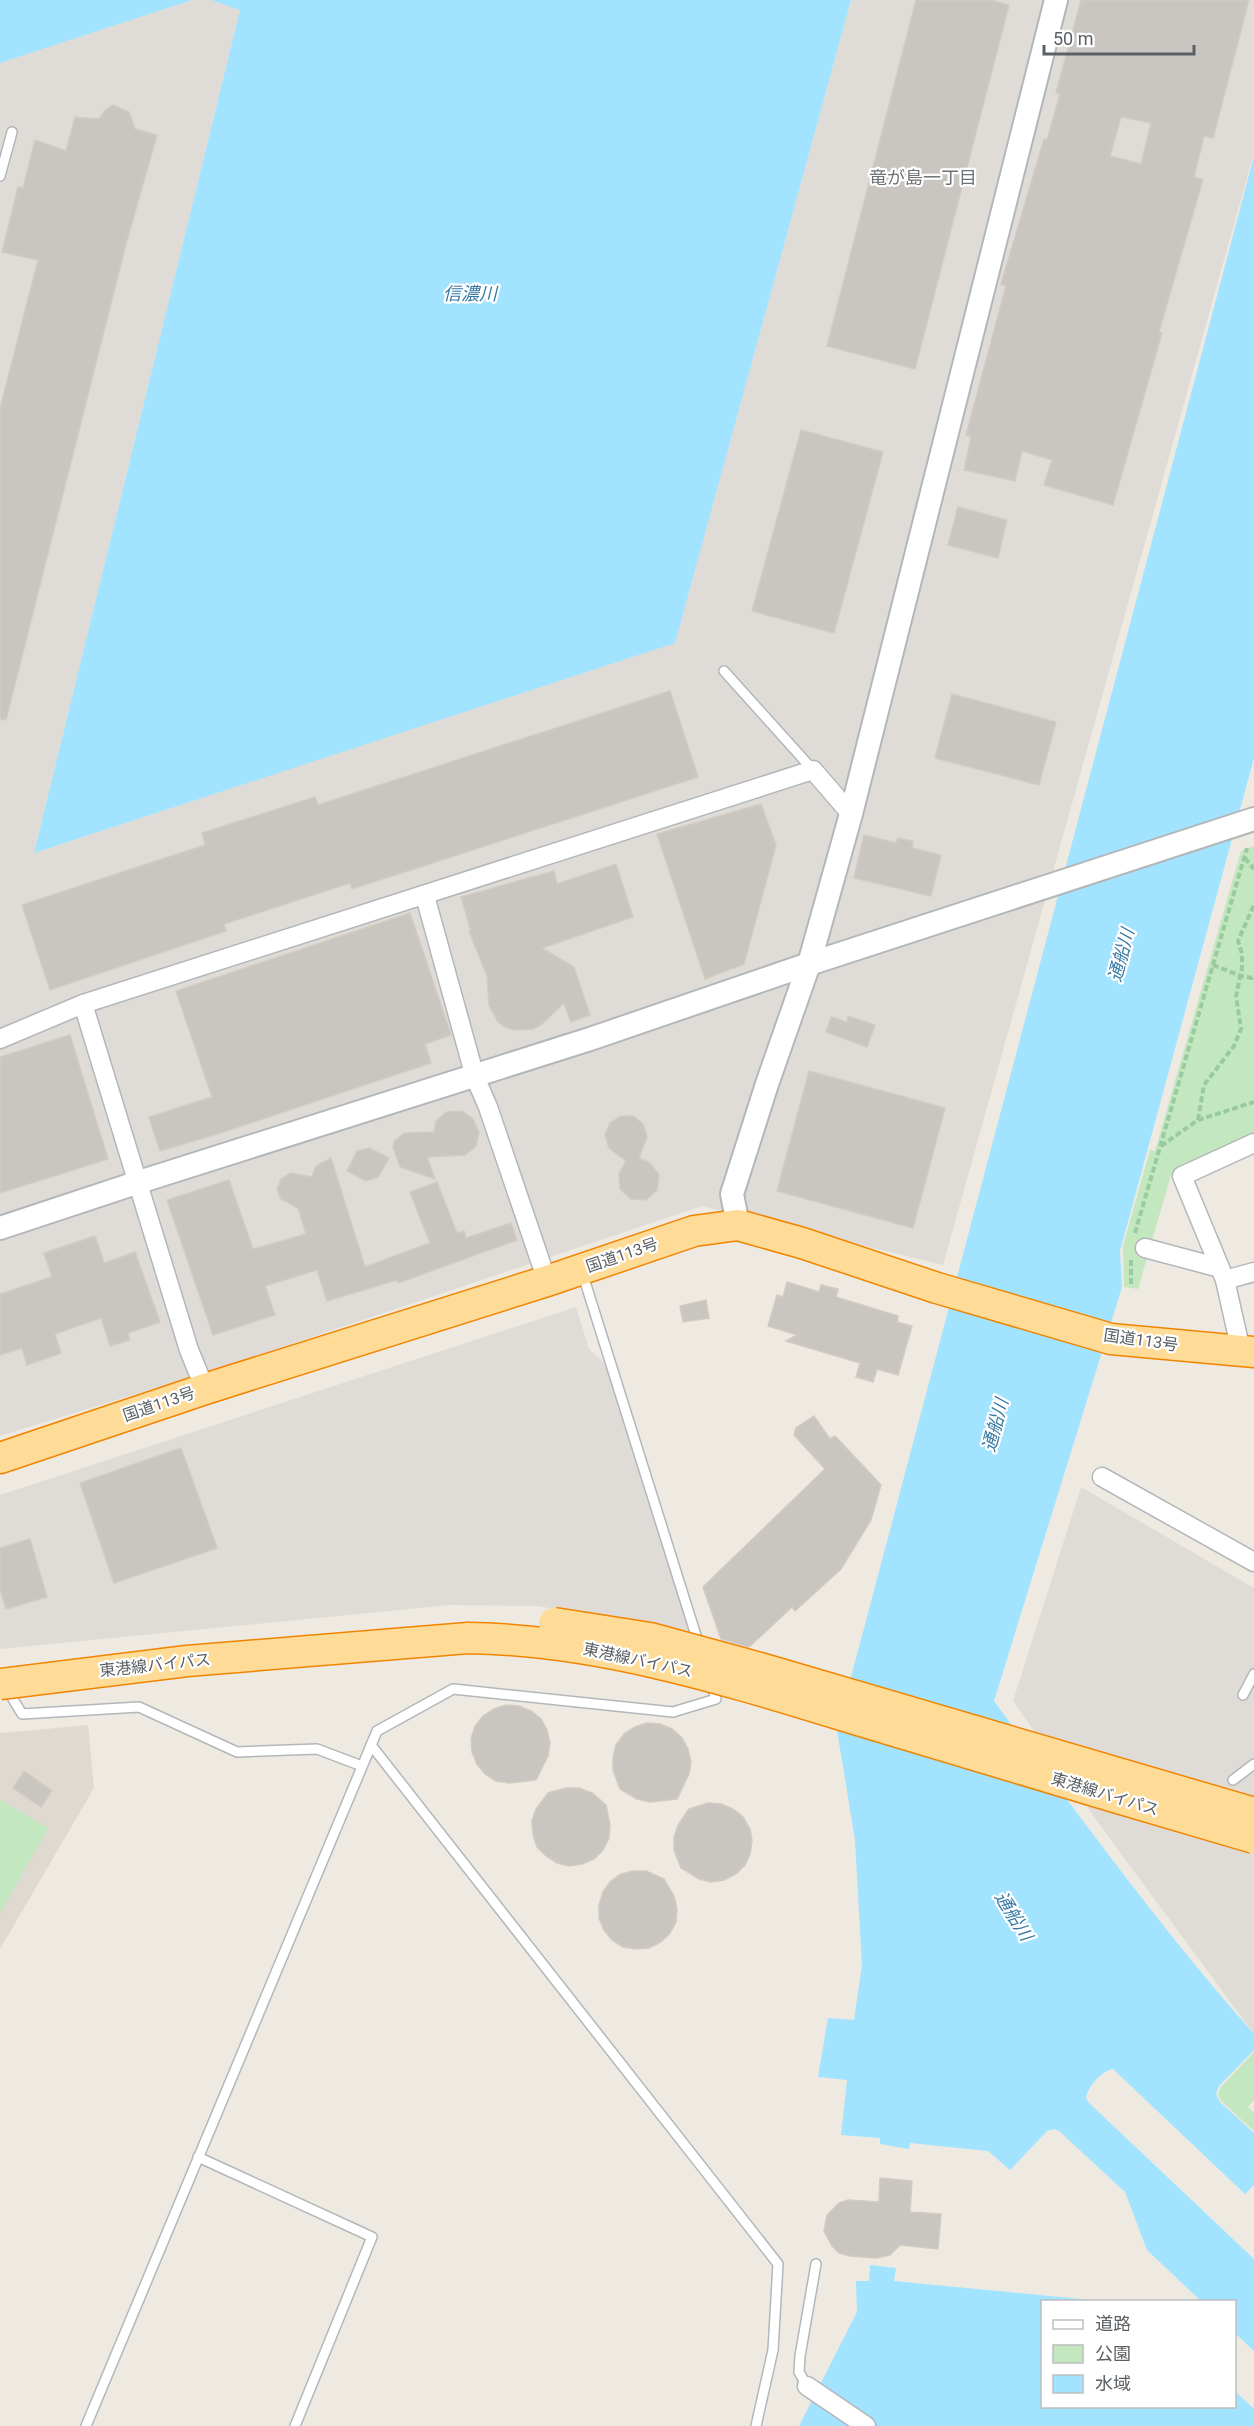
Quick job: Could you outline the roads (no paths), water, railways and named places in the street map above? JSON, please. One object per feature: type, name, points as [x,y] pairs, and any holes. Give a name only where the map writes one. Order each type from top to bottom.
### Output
[{"type":"highway","name":"国道113号","points":[[0,1458],[205,1389],[548,1281],[694,1231],[738,1225],[802,1243],[937,1288],[1111,1339],[1248,1351]]},
{"type":"highway","name":"東港線バイパス","points":[[0,1667],[187,1646],[463,1621],[510,1620],[554,1623],[650,1638],[1254,1813]]},
{"type":"highway","name":"東港線バイパス","points":[[0,1684],[187,1661],[468,1638],[557,1643],[646,1659],[743,1685],[1254,1838]]},
{"type":"street","points":[[738,1225],[732,1194],[809,964],[851,814],[1056,0]]},
{"type":"street","points":[[0,1039],[83,1004],[813,770],[851,814]]},
{"type":"street","points":[[0,1228],[475,1077],[809,964],[1251,819]]},
{"type":"street","points":[[425,896],[475,1077],[488,1107],[548,1281]]},
{"type":"street","points":[[83,1004],[189,1350],[205,1389]]},
{"type":"street","points":[[1248,1351],[1223,1274],[1182,1176],[1254,1143]]},
{"type":"street","points":[[1137,1246],[1223,1274],[1254,1272]]},
{"type":"street","points":[[1102,1477],[1254,1562]]},
{"type":"street","points":[[807,2386],[866,2426]]},
{"type":"lane","points":[[0,176],[12,132]]},
{"type":"lane","points":[[724,671],[813,770]]},
{"type":"lane","points":[[86,2426],[377,1731],[453,1689],[673,1712],[716,1699],[581,1269]]},
{"type":"lane","points":[[1243,1695],[1254,1674]]},
{"type":"lane","points":[[0,1676],[22,1714],[139,1707],[237,1752],[317,1749],[362,1766]]},
{"type":"lane","points":[[370,1746],[778,2264],[773,2350],[756,2426]]},
{"type":"lane","points":[[1233,1780],[1254,1764]]},
{"type":"lane","points":[[198,2157],[372,2237],[295,2426]]},
{"type":"lane","points":[[807,2386],[799,2372],[800,2356],[816,2264]]},
{"type":"water","points":[[0,0],[192,0],[0,63]]},
{"type":"water","name":"信濃川","points":[[211,0],[851,0],[675,643],[34,853],[240,10]]},
{"type":"water","name":"通船川","points":[[1254,156],[1254,758],[1120,1251],[1122,1287],[994,1701],[1153,1912],[1254,2034],[1254,2050],[1219,2086],[1216,2094],[1220,2102],[1254,2133],[1254,2185],[1245,2194],[1113,2069],[1096,2080],[1086,2097],[1088,2102],[1254,2259],[1254,2351],[1236,2334],[1236,2300],[1200,2300],[1147,2250],[1125,2192],[1059,2131],[1054,2129],[1047,2131],[1010,2170],[988,2151],[910,2143],[909,2149],[880,2144],[880,2138],[841,2135],[847,2080],[818,2077],[828,2018],[854,2020],[862,1965],[855,1840],[837,1730]]},
{"type":"water","points":[[870,2265],[896,2268],[894,2281],[1092,2300],[1041,2300],[1041,2408],[1236,2408],[1236,2392],[1254,2409],[1254,2426],[799,2426],[857,2312],[856,2281],[869,2281]]},
{"type":"district","name":"竜が島一丁目","points":[[923,177]]}]
